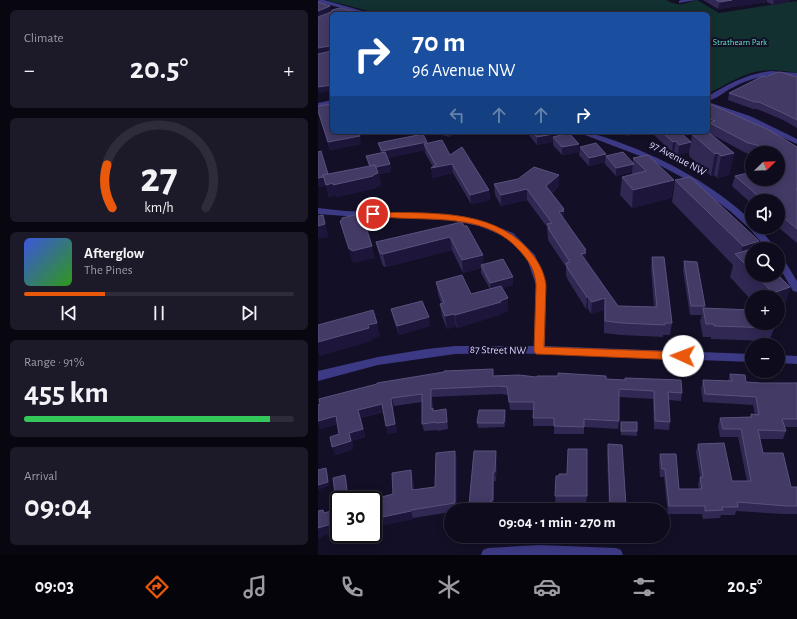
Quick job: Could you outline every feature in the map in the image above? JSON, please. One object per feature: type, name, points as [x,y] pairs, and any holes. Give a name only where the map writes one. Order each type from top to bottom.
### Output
[{"type":"street","points":[[318,0],[363,12]]},
{"type":"street","points":[[681,2],[694,0]]},
{"type":"street","points":[[338,12],[348,8]]},
{"type":"street","points":[[710,98],[746,77],[756,74],[768,72],[797,75]]},
{"type":"street","points":[[318,105],[330,102]]},
{"type":"street","points":[[710,105],[747,118],[797,142]]},
{"type":"street","name":"97 Avenue NW","points":[[588,134],[627,147],[676,169],[718,195],[745,219]]},
{"type":"street","points":[[318,212],[460,218],[484,224],[505,233],[528,252],[540,276],[539,351]]},
{"type":"street","name":"97 Avenue NW","points":[[760,234],[766,242]]},
{"type":"street","points":[[785,269],[797,289]]},
{"type":"street","name":"87 Street NW","points":[[318,376],[378,361],[427,353],[483,349],[745,358]]},
{"type":"street","points":[[785,359],[797,360]]},
{"type":"street","points":[[488,555],[540,552],[616,555]]},
{"type":"green space","name":"Strathearn Park","points":[[326,0],[666,0],[679,4],[697,0],[719,13],[796,1],[797,73],[770,70],[750,73],[710,93],[710,12],[372,12]]},
{"type":"building","points":[[716,0],[732,0],[720,2]]},
{"type":"building","points":[[318,2],[330,6],[318,11]]},
{"type":"building","points":[[340,8],[355,12],[331,12],[332,10]]},
{"type":"building","points":[[330,12],[330,46],[318,48],[318,17]]},
{"type":"building","points":[[330,51],[330,85],[318,87],[318,54]]},
{"type":"building","points":[[780,72],[797,77],[797,120],[759,102],[729,93],[763,76],[766,77]]},
{"type":"building","points":[[330,104],[330,134],[359,134],[360,136],[328,142],[318,111],[318,106]]},
{"type":"building","points":[[710,104],[769,130],[797,147],[797,229],[785,219],[785,194],[756,194],[747,186],[785,186],[785,146],[758,146],[748,143],[710,123],[715,121],[710,119]]},
{"type":"building","points":[[423,134],[427,142],[382,151],[378,143]]},
{"type":"building","points":[[535,134],[553,134],[537,137]]},
{"type":"building","points":[[570,134],[579,144],[562,147],[553,137]]},
{"type":"building","points":[[664,134],[682,134],[691,142],[679,145],[676,141],[673,142]]},
{"type":"building","points":[[692,134],[710,134],[734,153],[721,156],[718,153],[715,154]]},
{"type":"building","points":[[442,140],[450,155],[462,147],[489,190],[470,195],[452,164],[431,168],[437,164],[435,164],[424,144]]},
{"type":"building","points":[[596,143],[606,154],[589,158],[580,147]]},
{"type":"building","points":[[321,151],[328,174],[318,178],[318,152]]},
{"type":"building","points":[[385,152],[390,164],[376,167],[375,165],[370,166],[366,156]]},
{"type":"building","points":[[623,152],[634,164],[616,168],[606,156]]},
{"type":"building","points":[[648,155],[674,180],[633,190],[622,177],[646,171],[633,158]]},
{"type":"building","points":[[375,165],[378,173],[373,176],[333,185],[333,183],[326,185],[323,175]]},
{"type":"building","points":[[534,167],[559,175],[546,186],[564,209],[562,210],[564,211],[559,212],[586,250],[584,250],[586,253],[581,254],[618,306],[657,307],[652,257],[664,257],[672,323],[665,323],[665,325],[605,321],[605,298],[592,302],[587,297],[568,269],[566,263],[570,262],[548,228],[550,228],[547,224],[552,223],[527,189],[501,195],[494,184],[518,179]]},
{"type":"building","points":[[745,174],[745,185],[735,176]]},
{"type":"building","points":[[690,177],[745,228],[745,234],[751,234],[759,241],[745,242],[745,245],[743,246],[675,180]]},
{"type":"building","points":[[359,214],[360,218],[363,218],[372,246],[352,251],[349,249],[340,221],[342,218]]},
{"type":"building","points":[[323,215],[325,224],[318,226],[318,216]]},
{"type":"building","points":[[462,222],[464,226],[467,226],[483,255],[462,260],[450,237],[383,254],[380,253],[376,242]]},
{"type":"building","points":[[745,251],[745,264],[735,254]]},
{"type":"building","points":[[503,259],[513,277],[490,283],[481,265]]},
{"type":"building","points":[[684,261],[697,262],[705,306],[691,306]]},
{"type":"building","points":[[462,275],[471,294],[501,286],[508,298],[500,301],[501,302],[455,315],[445,316],[440,304],[444,303],[436,282]]},
{"type":"building","points":[[763,282],[785,282],[790,287],[782,290],[770,290]]},
{"type":"building","points":[[422,301],[429,317],[397,326],[391,309]]},
{"type":"building","points":[[703,308],[745,310],[745,327],[714,326],[714,324],[706,324]]},
{"type":"building","points":[[373,310],[377,323],[368,325],[369,328],[318,342],[318,325]]},
{"type":"building","points":[[493,369],[493,376],[558,376],[558,373],[606,376],[606,379],[625,380],[625,378],[681,380],[682,393],[668,392],[670,422],[655,421],[654,391],[619,389],[619,421],[584,419],[584,427],[554,426],[554,418],[533,418],[534,402],[509,402],[507,387],[499,386],[431,389],[431,409],[433,408],[433,411],[446,409],[447,422],[422,424],[422,394],[392,398],[391,400],[395,424],[386,426],[382,404],[358,410],[363,429],[349,433],[351,441],[332,447],[330,437],[339,434],[336,416],[318,421],[318,405],[320,404],[319,399],[377,383],[444,371]]},
{"type":"building","points":[[730,374],[745,375],[746,382],[797,383],[797,419],[782,419],[786,431],[758,430],[763,453],[783,453],[791,487],[797,487],[797,506],[737,502],[738,507],[722,507],[723,510],[705,511],[705,506],[670,506],[665,469],[662,469],[660,454],[676,454],[679,489],[702,489],[700,477],[703,477],[698,444],[724,443],[732,481],[751,481],[741,429],[723,429],[720,418],[752,417],[751,414],[759,415],[756,397],[705,394],[703,380],[732,381]]},
{"type":"building","points":[[479,410],[505,410],[504,423],[477,423]]},
{"type":"building","points":[[621,422],[637,422],[637,431],[621,431]]},
{"type":"building","points":[[608,444],[622,445],[626,503],[610,503]]},
{"type":"building","points":[[568,449],[587,449],[587,496],[555,496],[556,476],[559,476],[559,474],[567,474]]},
{"type":"building","points":[[455,451],[455,503],[444,503],[444,505],[411,510],[382,517],[382,497],[393,494],[392,473],[411,470],[412,490],[435,487],[436,453]]},
{"type":"building","points":[[474,451],[496,451],[495,472],[493,472],[493,500],[491,500],[491,502],[484,503],[469,503]]},
{"type":"building","points":[[326,468],[328,482],[318,485],[318,470]]},
{"type":"building","points":[[345,475],[347,490],[335,491],[333,478]]},
{"type":"building","points":[[323,510],[324,513],[330,511],[330,524],[318,528],[318,511]]},
{"type":"route","points":[[373,214],[460,218],[495,228],[514,239],[528,252],[540,276],[539,351],[683,356]]}]
